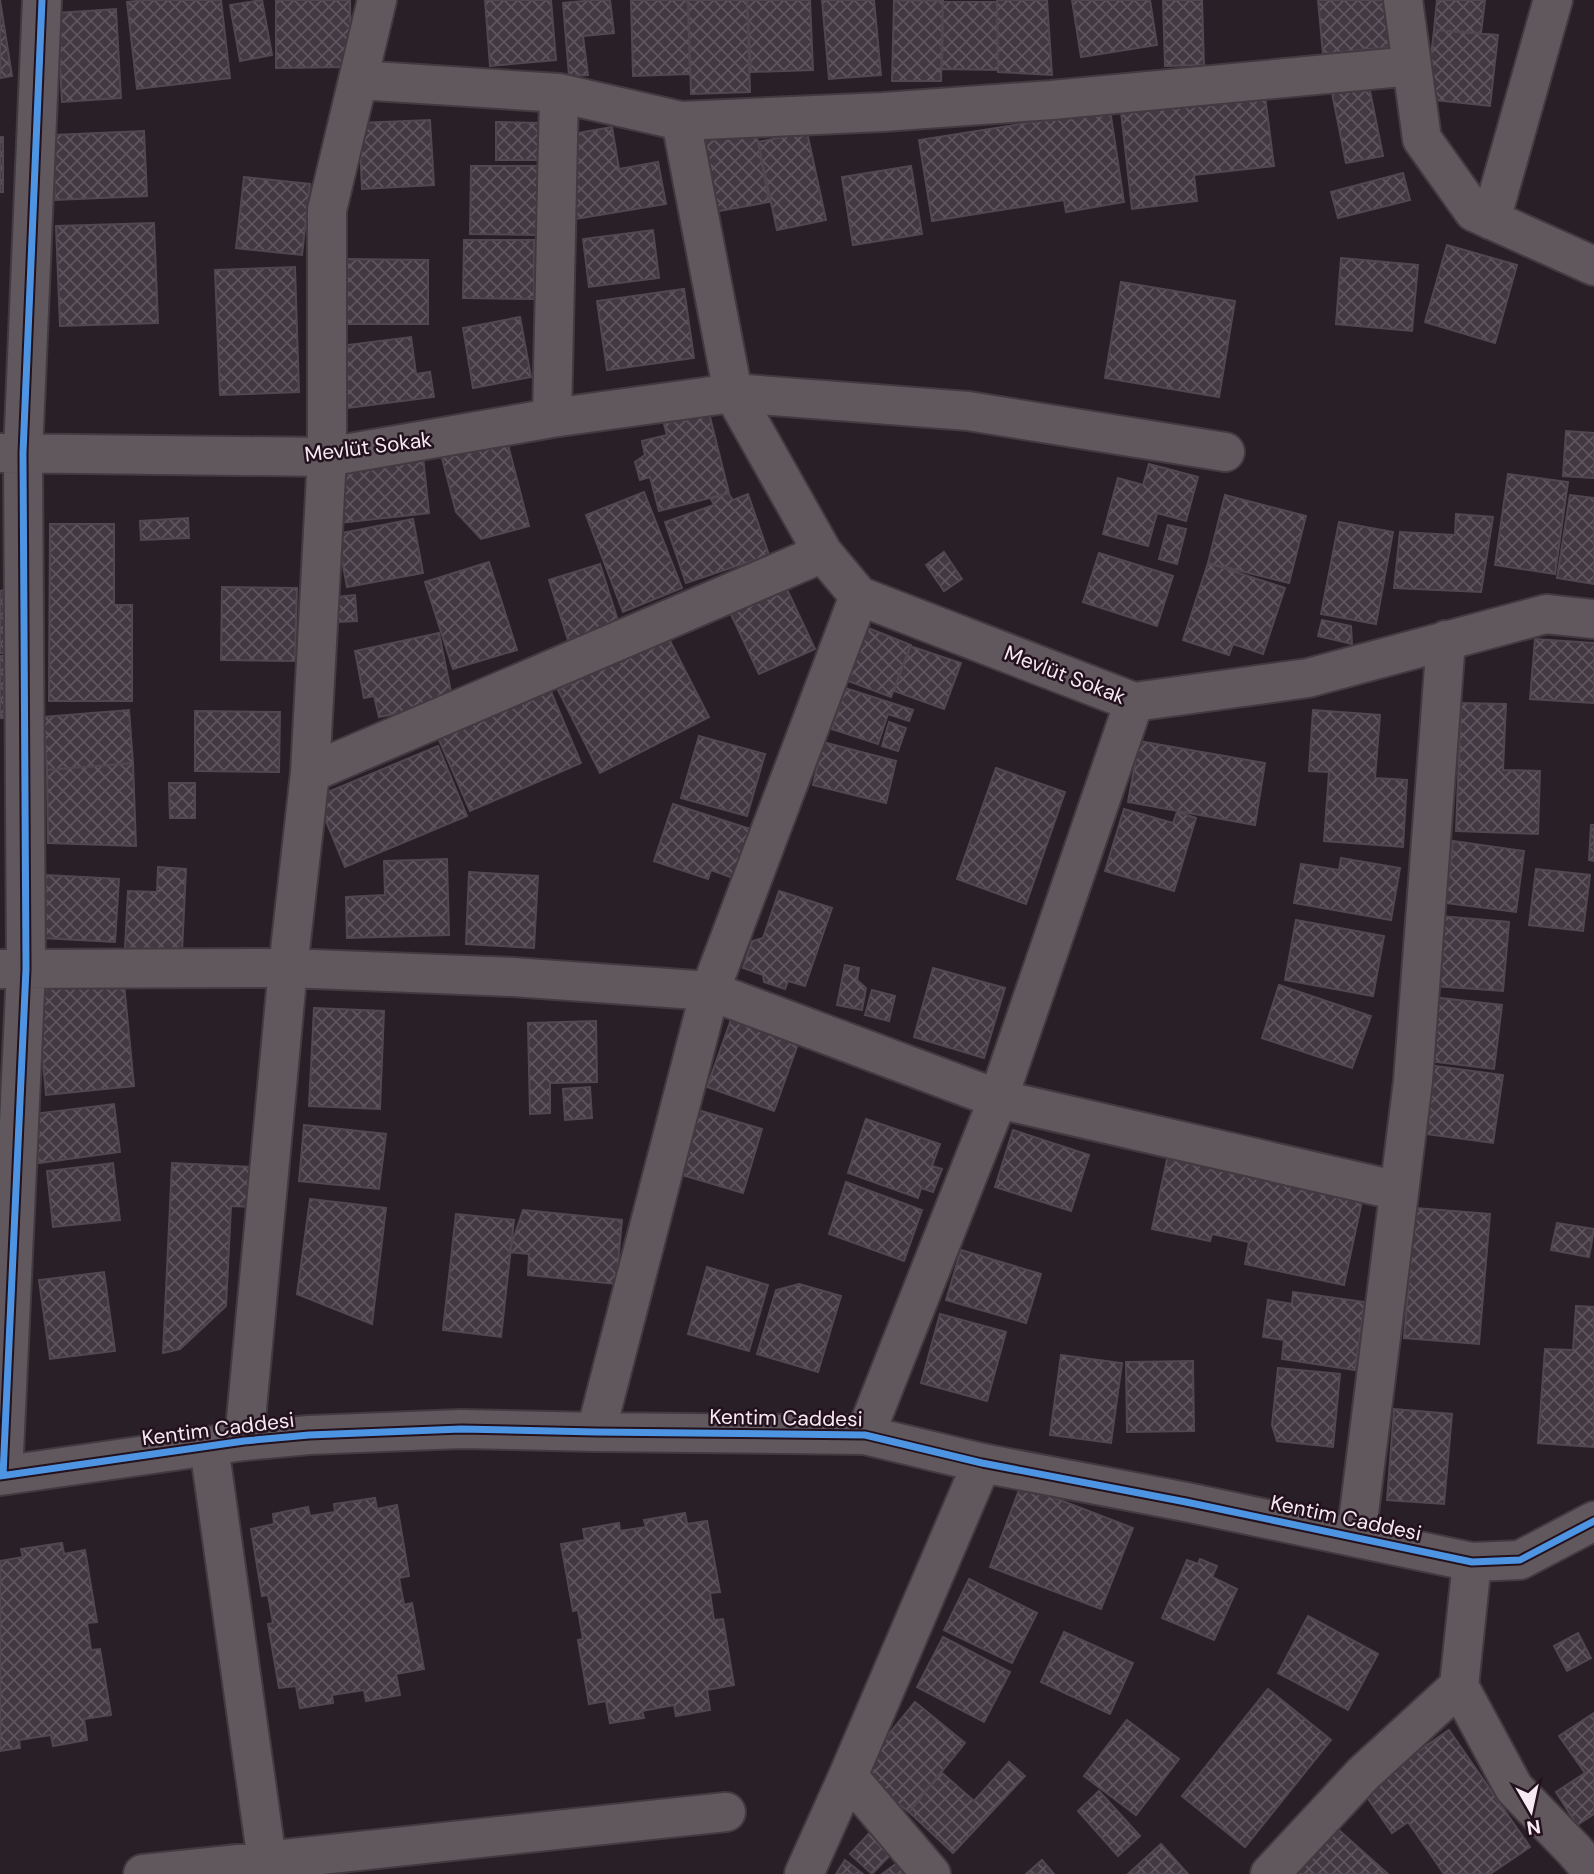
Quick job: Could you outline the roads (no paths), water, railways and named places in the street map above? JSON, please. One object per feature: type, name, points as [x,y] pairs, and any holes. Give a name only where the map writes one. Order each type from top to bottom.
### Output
[{"type":"street","points":[[2,1476],[13,969],[11,453],[42,0]]},
{"type":"street","points":[[267,1861],[226,1443],[288,968],[310,773],[327,457],[327,210],[377,0]]},
{"type":"street","points":[[1403,0],[1422,139],[1474,212],[1594,266]]},
{"type":"street","points":[[1491,220],[1553,0]]},
{"type":"street","points":[[358,80],[559,93],[681,121],[883,113],[1412,66]]},
{"type":"street","points":[[552,418],[559,93]]},
{"type":"street","name":"Mevlüt Sokak","points":[[681,121],[733,393],[823,553],[859,596],[1134,702],[1308,678],[1546,614],[1594,619]]},
{"type":"street","points":[[733,393],[968,411],[1225,452]]},
{"type":"street","name":"Mevlüt Sokak","points":[[11,453],[327,457],[552,418],[733,393]]},
{"type":"street","points":[[310,773],[823,553]]},
{"type":"street","points":[[596,1432],[710,991],[859,596]]},
{"type":"street","points":[[1356,1537],[1413,1081],[1446,640]]},
{"type":"street","points":[[865,1435],[998,1099],[1134,702]]},
{"type":"street","points":[[13,969],[288,968],[513,977],[710,991],[998,1099],[1399,1191]]},
{"type":"street","name":"Kentim Caddesi","points":[[2,1476],[226,1443],[309,1435],[461,1429],[865,1435],[982,1463],[1472,1562],[1520,1560],[1594,1521]]},
{"type":"street","points":[[804,1874],[982,1463]]},
{"type":"street","points":[[1472,1562],[1459,1686],[1514,1788],[1587,1854]]},
{"type":"street","points":[[1269,1874],[1363,1774],[1459,1686]]},
{"type":"street","points":[[848,1776],[931,1874]]},
{"type":"street","points":[[143,1874],[726,1812]]}]
